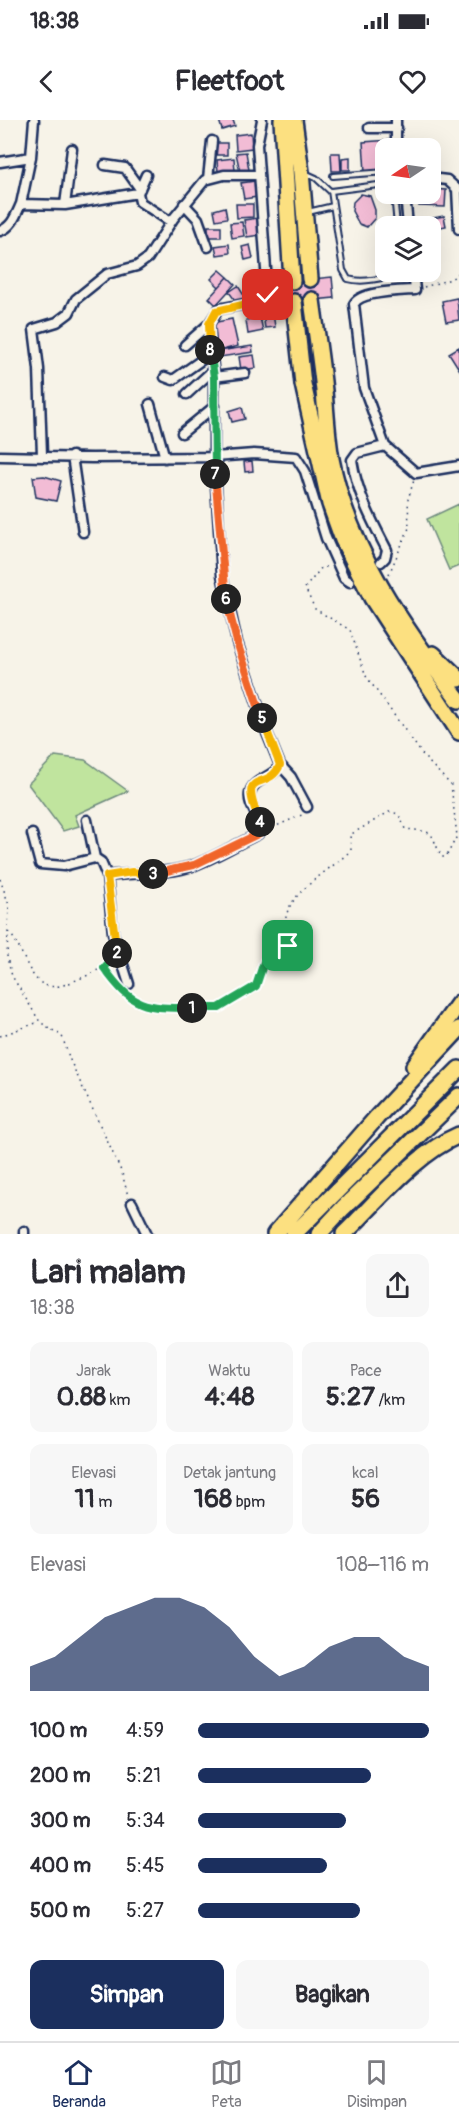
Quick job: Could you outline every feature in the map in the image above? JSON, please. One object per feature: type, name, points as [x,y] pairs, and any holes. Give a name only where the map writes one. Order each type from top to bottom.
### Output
[{"type":"highway","points":[[282,120],[291,281]]},
{"type":"highway","points":[[294,120],[302,172],[310,279]]},
{"type":"highway","points":[[312,300],[331,458],[342,503],[356,541],[403,624],[459,700]]},
{"type":"highway","points":[[294,302],[303,384],[330,504],[343,540],[372,598],[459,715]]},
{"type":"highway","points":[[403,624],[459,679]]},
{"type":"highway","points":[[405,645],[459,732]]},
{"type":"highway","points":[[377,1117],[459,1004]]},
{"type":"highway","points":[[275,1234],[377,1117],[459,1029]]},
{"type":"highway","points":[[294,1234],[459,1070]]},
{"type":"highway","points":[[319,1234],[459,1096]]},
{"type":"highway","points":[[344,1234],[427,1154],[459,1135]]},
{"type":"street","points":[[0,231],[7,229],[21,204],[31,158],[34,120]]},
{"type":"street","points":[[185,345],[209,324],[219,309],[265,300],[267,297],[257,145],[262,120]]},
{"type":"street","points":[[369,128],[396,124]]},
{"type":"street","points":[[207,179],[212,141]]},
{"type":"street","points":[[65,205],[72,149]]},
{"type":"street","points":[[0,162],[31,158]]},
{"type":"street","points":[[105,165],[125,168],[139,191],[140,202],[171,222]]},
{"type":"street","points":[[139,191],[146,175]]},
{"type":"street","points":[[42,455],[39,369],[34,329],[57,322],[69,313],[76,299],[107,274],[137,266],[148,258],[184,204],[207,179],[224,175],[258,175]]},
{"type":"street","points":[[441,179],[447,180],[458,189],[459,229]]},
{"type":"street","points":[[21,204],[65,205],[139,191]]},
{"type":"street","points":[[184,204],[198,219],[207,247]]},
{"type":"street","points":[[414,282],[415,290],[387,291],[359,298],[354,304],[364,388],[385,446],[416,473],[459,466]]},
{"type":"street","points":[[209,324],[213,374],[214,457],[222,575],[228,609],[267,733],[280,765],[291,777],[307,807]]},
{"type":"street","points":[[165,377],[173,380],[210,354]]},
{"type":"street","points":[[187,394],[213,374],[246,373]]},
{"type":"street","points":[[150,404],[165,458]]},
{"type":"street","points":[[182,433],[214,406]]},
{"type":"street","points":[[381,562],[387,550],[370,519],[355,480],[352,460],[357,453],[385,446]]},
{"type":"street","points":[[0,456],[165,458],[265,455],[296,457],[301,462],[326,538],[344,578],[350,582]]},
{"type":"street","points":[[72,456],[83,532]]},
{"type":"street","points":[[107,876],[132,872],[149,874],[194,865],[258,834],[260,823],[250,798],[250,791],[254,785],[278,770],[280,765]]},
{"type":"street","points":[[87,820],[95,858],[101,862],[107,876],[117,952],[129,984]]},
{"type":"street","points":[[33,834],[40,864],[64,866],[95,858]]},
{"type":"street","points":[[132,1203],[147,1234]]},
{"type":"lane","points":[[302,172],[316,178],[331,191],[343,270],[348,279],[356,281],[375,278]]},
{"type":"lane","points":[[333,176],[375,173]]},
{"type":"lane","points":[[331,191],[375,185]]},
{"type":"lane","points":[[305,212],[333,206]]},
{"type":"path","points":[[415,290],[451,279],[459,273]]},
{"type":"path","points":[[389,574],[409,528],[408,499],[416,473]]},
{"type":"path","points":[[104,968],[122,994],[146,1007],[219,1008],[256,986],[264,962],[288,946],[286,916],[298,894],[312,884],[318,875],[340,861],[351,850],[350,835],[389,812],[394,812],[400,816],[405,829],[424,830],[436,838],[442,857],[446,857],[454,846],[458,836],[451,785],[425,758],[366,676],[350,630],[315,609],[305,588],[322,567],[330,567]]},
{"type":"path","points":[[258,834],[300,816],[307,812],[307,807]]},
{"type":"path","points":[[0,879],[9,905],[7,958],[12,975],[40,1022],[62,1036],[70,1060],[123,1173],[125,1190],[132,1203]]},
{"type":"path","points":[[9,932],[20,946],[36,981],[48,988],[59,988],[104,968],[117,952]]},
{"type":"path","points":[[0,1036],[40,1022]]},
{"type":"green space","points":[[459,504],[459,566],[449,570],[427,519]]},
{"type":"green space","points":[[55,756],[85,760],[128,791],[75,815],[79,826],[63,831],[28,784]]},
{"type":"building","points":[[219,120],[233,120],[235,126],[222,130]]},
{"type":"building","points":[[251,133],[252,148],[236,150],[235,135]]},
{"type":"building","points":[[375,141],[375,172],[365,172],[363,142]]},
{"type":"building","points":[[215,143],[227,143],[227,155],[215,155]]},
{"type":"building","points":[[246,152],[249,170],[240,172],[236,153]]},
{"type":"building","points":[[331,153],[340,153],[341,171],[332,171]]},
{"type":"building","points":[[350,157],[350,170],[342,170],[342,158]]},
{"type":"building","points":[[234,158],[235,171],[218,172],[217,160]]},
{"type":"building","points":[[255,181],[257,197],[244,199],[241,183]]},
{"type":"building","points":[[441,190],[446,190],[445,207],[419,206],[419,204],[441,204]]},
{"type":"building","points":[[361,194],[370,196],[375,218],[367,227],[359,224],[352,211],[353,202]]},
{"type":"building","points":[[236,204],[253,204],[253,217],[237,218]]},
{"type":"building","points":[[225,207],[227,218],[216,220],[214,210]]},
{"type":"building","points":[[444,216],[446,226],[441,227],[441,217]]},
{"type":"building","points":[[258,218],[260,235],[247,237],[244,220]]},
{"type":"building","points":[[242,222],[244,236],[232,238],[230,223]]},
{"type":"building","points":[[208,226],[221,226],[221,237],[208,237]]},
{"type":"building","points":[[229,244],[230,253],[217,255],[215,246]]},
{"type":"building","points":[[250,245],[253,258],[245,260],[242,247]]},
{"type":"building","points":[[220,270],[228,277],[219,287],[211,279]]},
{"type":"building","points":[[228,277],[235,284],[216,305],[209,298]]},
{"type":"building","points":[[332,277],[334,298],[274,304],[272,283]]},
{"type":"building","points":[[238,286],[245,297],[237,303],[229,292]]},
{"type":"building","points":[[457,298],[459,320],[446,322],[442,301]]},
{"type":"building","points":[[272,306],[275,327],[265,328],[262,307]]},
{"type":"building","points":[[260,317],[263,331],[248,334],[246,320]]},
{"type":"building","points":[[232,319],[238,346],[218,351],[212,323]]},
{"type":"building","points":[[252,346],[253,352],[220,357],[219,351]]},
{"type":"building","points":[[459,347],[459,369],[449,353]]},
{"type":"building","points":[[254,355],[256,368],[241,370],[239,357]]},
{"type":"building","points":[[242,407],[245,419],[232,422],[229,411]]},
{"type":"building","points":[[252,461],[253,471],[245,472],[244,462]]},
{"type":"building","points":[[44,476],[61,481],[56,501],[36,497],[33,477]]},
{"type":"route","points":[[268,295],[265,300],[219,309],[213,314],[209,324],[214,377],[214,457],[222,575],[237,642],[280,765],[278,770],[254,785],[250,791],[250,798],[260,823],[258,834],[194,865],[149,874],[132,872],[107,876],[117,952],[104,968],[122,994],[146,1007],[219,1008],[256,986],[264,962],[288,946]]}]
